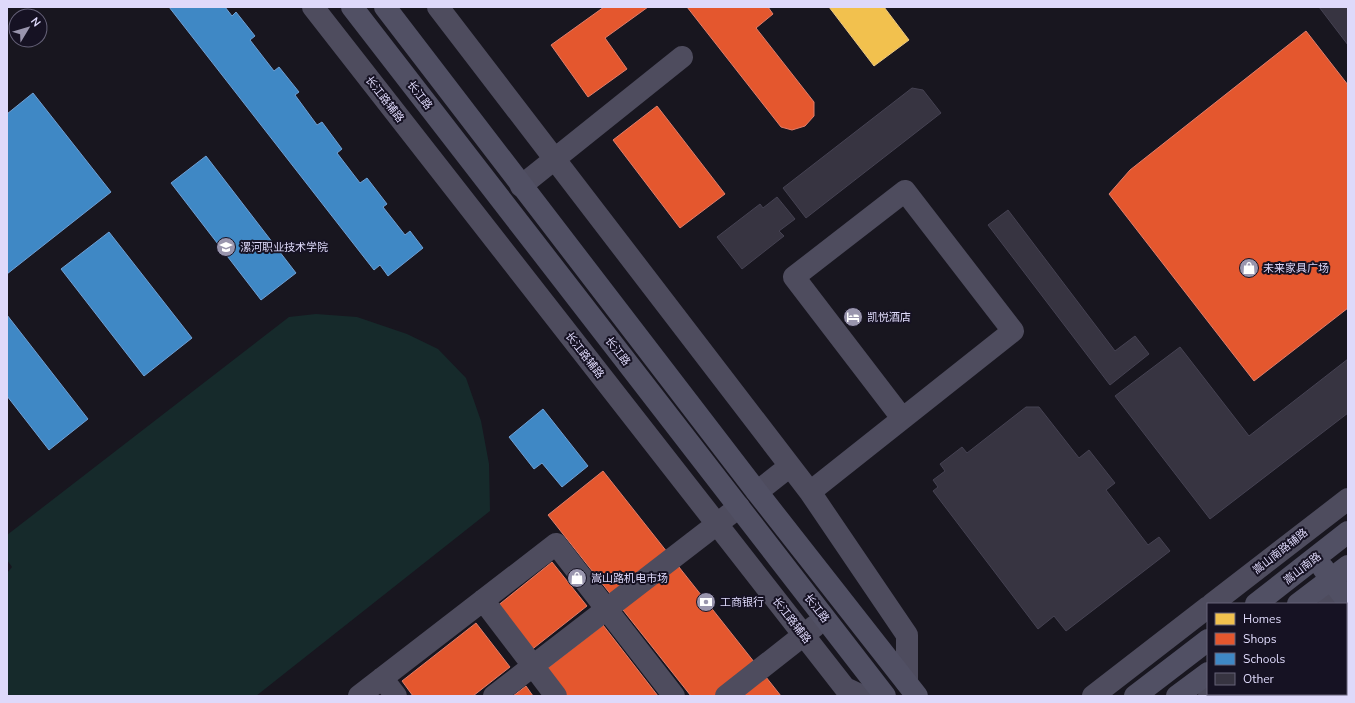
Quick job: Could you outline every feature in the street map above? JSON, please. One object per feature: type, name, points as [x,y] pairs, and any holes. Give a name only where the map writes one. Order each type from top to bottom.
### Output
[{"type":"main road","name":"长江路","points":[[352,7],[885,696]]},
{"type":"main road","points":[[386,7],[521,186],[912,690],[933,696]]},
{"type":"main road","name":"嵩山南路","points":[[1259,602],[1348,532]]},
{"type":"main road","points":[[1315,558],[1340,594]]},
{"type":"main road","points":[[1340,594],[1348,566]]},
{"type":"main road","points":[[1302,603],[1340,594]]},
{"type":"main road","points":[[1135,696],[1207,641]]},
{"type":"main road","points":[[1177,696],[1207,674]]},
{"type":"street","name":"长江路辅路","points":[[313,7],[845,688],[862,696]]},
{"type":"street","points":[[438,7],[810,492],[907,635],[912,690]]},
{"type":"street","points":[[521,186],[682,57]]},
{"type":"street","points":[[810,492],[1013,331],[905,191],[794,277],[902,418]]},
{"type":"street","points":[[757,492],[790,466]]},
{"type":"street","name":"嵩山南路辅路","points":[[1215,602],[1348,499]]},
{"type":"street","points":[[494,696],[739,507]]},
{"type":"street","points":[[359,696],[556,544],[674,696]]},
{"type":"street","points":[[483,600],[556,696]]},
{"type":"street","points":[[1215,602],[1259,602]]},
{"type":"street","name":"嵩山南路辅路","points":[[1093,696],[1207,608]]},
{"type":"street","points":[[726,696],[825,618]]},
{"type":"street","points":[[382,678],[396,696]]},
{"type":"green space","points":[[316,314],[357,317],[407,334],[438,349],[466,378],[481,421],[489,464],[490,511],[256,696],[7,696],[7,573],[12,567],[7,560],[7,535],[289,317]]},
{"type":"building: Homes","points":[[829,7],[884,7],[909,40],[874,66]]},
{"type":"building: Shops","points":[[604,7],[648,7],[605,38],[627,69],[588,97],[551,45]]},
{"type":"building: Shops","points":[[687,7],[768,7],[773,14],[756,28],[814,102],[814,116],[805,126],[792,130],[781,127]]},
{"type":"building: Shops","name":"未来家具广场","points":[[1306,31],[1348,85],[1348,308],[1254,381],[1109,194],[1130,170]]},
{"type":"building: Shops","points":[[657,106],[725,194],[680,228],[613,140]]},
{"type":"building: Shops","points":[[603,471],[781,696],[691,696],[548,515]]},
{"type":"building: Shops","points":[[552,562],[587,606],[530,651],[496,607]]},
{"type":"building: Shops","points":[[476,623],[510,667],[473,696],[413,696],[402,681]]},
{"type":"building: Shops","points":[[603,625],[658,696],[566,696],[545,670]]},
{"type":"building: Shops","points":[[526,686],[533,696],[513,696]]},
{"type":"building: Schools","points":[[169,7],[225,7],[232,16],[236,12],[255,36],[250,40],[274,71],[279,67],[299,92],[295,95],[317,125],[322,122],[342,149],[337,153],[360,183],[367,178],[387,204],[383,207],[405,235],[410,231],[423,248],[388,276],[380,265],[374,270]]},
{"type":"building: Schools","points":[[33,93],[111,192],[7,274],[7,114]]},
{"type":"building: Schools","points":[[206,156],[296,273],[261,300],[171,183]]},
{"type":"building: Schools","points":[[109,232],[192,338],[144,376],[61,269]]},
{"type":"building: Schools","points":[[7,315],[88,419],[49,450],[7,396]]},
{"type":"building: Schools","points":[[543,409],[588,466],[562,487],[542,463],[534,469],[509,437]]},
{"type":"building: Other","points":[[1319,7],[1348,7],[1348,45]]},
{"type":"building: Other","points":[[912,88],[923,90],[941,113],[806,218],[783,188]]},
{"type":"building: Other","points":[[777,197],[795,219],[779,231],[784,236],[742,269],[717,237],[760,204],[763,208]]},
{"type":"building: Other","points":[[1008,210],[1115,351],[1135,336],[1149,354],[1110,385],[988,225]]},
{"type":"building: Other","points":[[1180,347],[1249,436],[1348,359],[1348,413],[1210,519],[1115,396]]},
{"type":"building: Other","points":[[1026,407],[1039,407],[1079,458],[1089,450],[1115,483],[1106,490],[1148,545],[1159,537],[1170,551],[1066,631],[1054,616],[1038,629],[933,491],[938,487],[933,480],[945,471],[940,464],[962,447],[967,453]]},
{"type":"building: Other","points":[[1348,673],[1348,696],[1319,696],[1347,695]]},
{"type":"place","name":"漯河职业技术学院","points":[[226,247]]},
{"type":"place","name":"未来家具广场","points":[[1249,268]]},
{"type":"place","name":"凯悦酒店","points":[[853,317]]},
{"type":"place","name":"嵩山路机电市场","points":[[577,578]]},
{"type":"place","name":"工商银行","points":[[706,602]]}]
